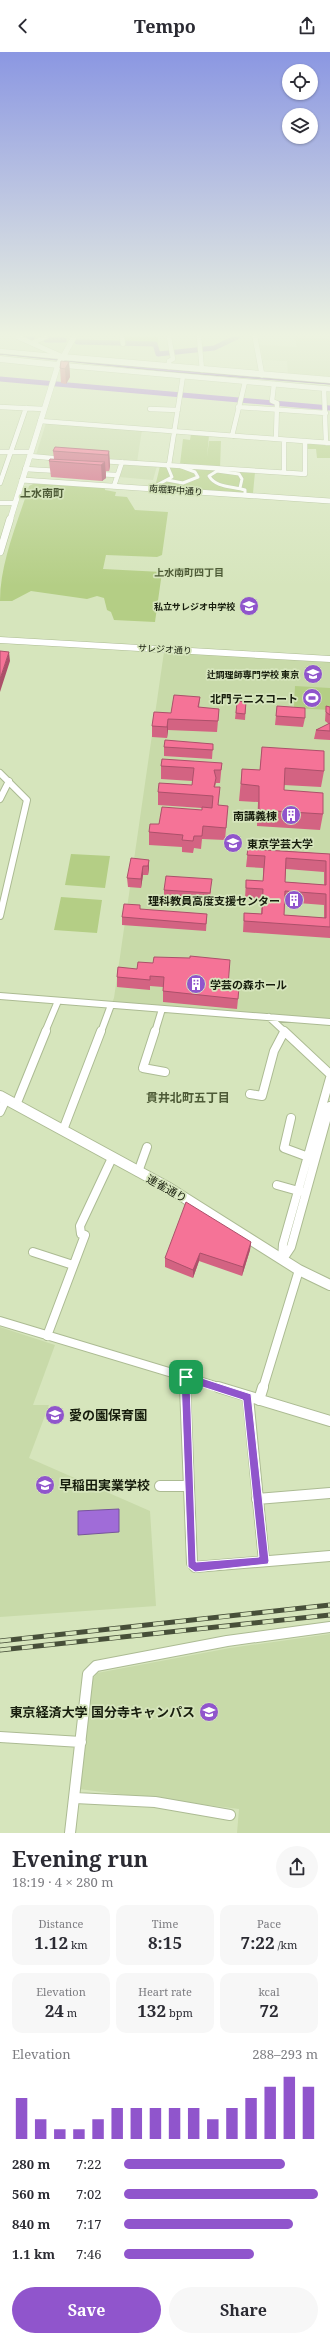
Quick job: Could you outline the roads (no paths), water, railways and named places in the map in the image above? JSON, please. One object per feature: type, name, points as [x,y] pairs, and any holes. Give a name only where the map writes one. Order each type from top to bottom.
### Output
[{"type":"main road","points":[[0,552],[40,421]]},
{"type":"main road","name":"連雀通り","points":[[7,1100],[211,1213],[299,1270],[330,1284]]},
{"type":"street","points":[[0,483],[22,420]]},
{"type":"street","points":[[156,489],[157,485],[172,476],[168,465],[177,420]]},
{"type":"street","points":[[232,436],[236,420]]},
{"type":"street","points":[[276,439],[277,420]]},
{"type":"street","points":[[40,421],[328,443],[328,423]]},
{"type":"street","points":[[284,440],[284,473]]},
{"type":"street","points":[[98,461],[168,465],[217,470],[306,474],[305,441]]},
{"type":"street","points":[[0,452],[66,459]]},
{"type":"street","points":[[114,486],[122,462]]},
{"type":"street","points":[[179,466],[199,476],[209,476],[217,470],[239,474],[242,479],[240,488]]},
{"type":"street","points":[[25,469],[62,472]]},
{"type":"street","points":[[94,474],[117,476]]},
{"type":"street","points":[[167,480],[176,483],[187,483],[197,479],[199,476]]},
{"type":"street","points":[[209,476],[214,483],[240,488],[245,490],[245,493]]},
{"type":"street","name":"南堀野中通り","points":[[22,480],[330,501]]},
{"type":"street","points":[[0,503],[15,503]]},
{"type":"street","name":"サレジオ通り","points":[[0,640],[330,659]]},
{"type":"street","points":[[0,773],[27,800],[2,900],[0,916]]},
{"type":"street","points":[[0,799],[9,781]]},
{"type":"street","points":[[0,996],[330,1022]]},
{"type":"street","points":[[0,1112],[58,1001]]},
{"type":"street","points":[[63,1130],[111,1005]]},
{"type":"street","points":[[162,1009],[144,1068],[165,1072]]},
{"type":"street","points":[[269,1017],[330,1074]]},
{"type":"street","points":[[250,1094],[262,1096],[274,1051],[284,1032]]},
{"type":"street","points":[[282,1259],[291,1247],[302,1192],[330,1078]]},
{"type":"street","points":[[311,1158],[330,1106]]},
{"type":"street","points":[[291,1118],[284,1148],[311,1158]]},
{"type":"street","points":[[138,1172],[147,1147]]},
{"type":"street","points":[[47,1336],[85,1236],[81,1234],[80,1226],[112,1158]]},
{"type":"street","points":[[277,1185],[302,1192]]},
{"type":"street","points":[[33,1252],[73,1265]]},
{"type":"street","points":[[259,1400],[299,1270]]},
{"type":"street","points":[[0,1321],[330,1421]]},
{"type":"street","points":[[186,1377],[192,1563],[195,1567],[330,1556]]},
{"type":"street","points":[[248,1397],[264,1561]]},
{"type":"street","points":[[160,1486],[189,1486]]},
{"type":"street","points":[[257,1499],[330,1493]]},
{"type":"street","points":[[70,1833],[88,1674],[96,1666],[227,1641],[330,1627]]},
{"type":"street","points":[[0,1737],[81,1742]]},
{"type":"street","points":[[75,1798],[155,1802],[230,1815]]},
{"type":"railway","points":[[0,1641],[330,1605]]},
{"type":"railway","points":[[0,1650],[330,1615]]},
{"type":"place","name":"私立サレジオ中学校","points":[[249,606]]},
{"type":"place","name":"辻調理師専門学校 東京","points":[[313,674]]},
{"type":"place","name":"北門テニスコート","points":[[312,698]]},
{"type":"place","name":"南講義棟","points":[[291,815]]},
{"type":"place","name":"東京学芸大学","points":[[233,843]]},
{"type":"place","name":"理科教員高度支援センター","points":[[294,900]]},
{"type":"place","name":"学芸の森ホール","points":[[196,984]]},
{"type":"place","name":"愛の園保育園","points":[[55,1415]]},
{"type":"place","name":"早稲田実業学校","points":[[45,1485]]},
{"type":"place","name":"東京経済大学 国分寺キャンパス","points":[[209,1712]]},
{"type":"district","name":"上水南町","points":[[42,492]]},
{"type":"district","name":"上水南町四丁目","points":[[189,572]]},
{"type":"district","name":"貫井北町五丁目","points":[[188,1097]]}]
